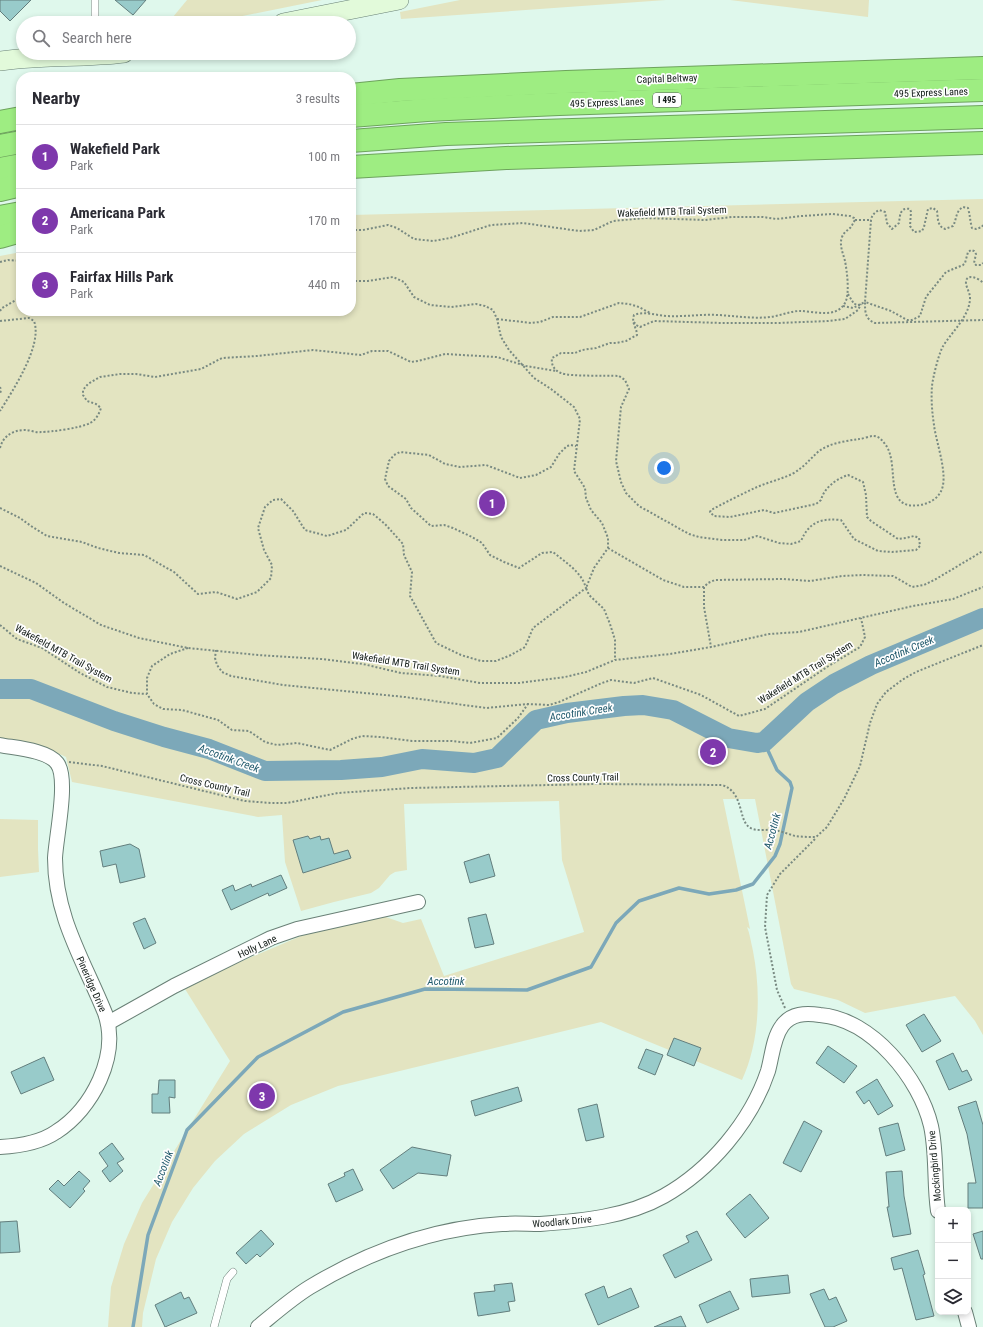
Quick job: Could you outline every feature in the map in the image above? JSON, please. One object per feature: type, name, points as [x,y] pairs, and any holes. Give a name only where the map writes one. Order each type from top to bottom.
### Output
[{"type":"highway","name":"Capital Beltway","points":[[356,93],[689,77],[983,68]]},
{"type":"highway","name":"495 Express Lanes","points":[[356,116],[551,104],[983,90]]},
{"type":"highway","points":[[356,141],[446,134],[983,117]]},
{"type":"highway","points":[[0,122],[16,119]]},
{"type":"highway","points":[[0,146],[16,143]]},
{"type":"highway","points":[[356,167],[506,158],[983,143]]},
{"type":"highway","points":[[0,169],[16,165]]},
{"type":"highway","points":[[0,190],[16,187]]},
{"type":"highway","points":[[0,217],[16,214]]},
{"type":"highway","points":[[0,237],[16,232]]},
{"type":"street","points":[[318,16],[399,0]]},
{"type":"street","points":[[0,61],[16,60]]},
{"type":"street","points":[[0,745],[46,754],[58,763]]},
{"type":"street","name":"Pineridge Drive","points":[[0,1147],[40,1140],[55,1133],[79,1112],[98,1083],[104,1069],[107,1054],[108,1023],[68,930],[61,906],[55,859],[63,782],[58,763]]},
{"type":"street","name":"Holly Lane","points":[[108,1023],[174,986],[271,938],[296,928],[418,902]]},
{"type":"street","name":"Mockingbird Drive","points":[[789,1019],[797,1015],[807,1014],[824,1015],[846,1021],[855,1025],[880,1044],[902,1068],[925,1107],[930,1125],[934,1144],[938,1207]]},
{"type":"street","name":"Woodlark Drive","points":[[258,1327],[309,1287],[346,1267],[401,1244],[433,1235],[467,1228],[502,1224],[538,1224],[595,1219],[646,1205],[676,1189],[696,1174],[714,1157],[745,1117],[757,1096],[767,1072],[778,1033],[782,1025],[789,1019]]},
{"type":"street","points":[[966,1315],[969,1327]]},
{"type":"lane","points":[[95,0],[95,16]]},
{"type":"lane","points":[[214,1327],[227,1279],[233,1272]]},
{"type":"path","name":"Wakefield MTB Trail System","points":[[356,230],[388,225],[397,228],[414,239],[433,241],[450,238],[491,225],[523,223],[579,231],[594,230],[613,221],[644,218],[705,220],[732,217],[764,217],[776,219],[832,214],[850,216],[855,220],[871,220],[876,212],[882,210],[885,212],[887,223],[892,229],[899,223],[900,213],[906,208],[910,209],[911,212],[910,226],[914,232],[918,233],[924,228],[928,209],[933,208],[937,211],[939,224],[945,229],[953,226],[959,209],[964,207],[968,208],[972,228],[976,229],[982,227],[983,224]]},
{"type":"path","points":[[558,371],[551,363],[552,358],[561,353],[575,353],[634,338],[637,335],[637,331],[633,324],[634,315],[641,312],[669,316],[717,315],[753,318],[770,317],[800,311],[821,314],[835,311],[846,302],[848,293],[845,260],[841,245],[842,237],[855,220]]},
{"type":"path","points":[[871,220],[865,313],[867,318],[874,323],[983,320]]},
{"type":"path","points":[[912,321],[920,316],[926,297],[946,272],[965,263],[968,252],[971,250],[976,254],[974,263],[976,266],[981,265],[983,262]]},
{"type":"path","points":[[0,262],[8,260],[16,261]]},
{"type":"path","points":[[0,448],[4,437],[11,433],[25,430],[40,433],[72,428],[90,423],[98,415],[101,408],[96,404],[87,401],[83,395],[83,390],[88,384],[100,377],[136,374],[155,377],[201,369],[222,358],[313,350],[361,355],[372,351],[388,351],[411,362],[445,354],[497,357],[521,363],[526,366],[562,373],[619,376],[625,380],[628,389],[621,407],[616,461],[621,482],[626,493],[639,506],[689,534],[722,540],[744,540],[758,536],[779,543],[791,544],[801,541],[806,530],[812,524],[828,518],[841,520],[854,540],[878,551],[908,552],[916,550],[920,546],[919,538],[914,536],[898,539],[871,521],[868,517],[863,482],[848,475],[836,480],[823,493],[821,500],[816,504],[774,513],[764,510],[730,517],[714,516],[710,512],[711,510],[759,487],[793,473],[806,464],[820,450],[842,441],[873,436],[881,438],[888,447],[891,455],[894,493],[899,500],[905,504],[914,506],[933,500],[939,495],[944,482],[931,404],[932,384],[942,350],[966,313],[970,298],[966,283],[967,279],[973,276],[980,279],[983,283]]},
{"type":"path","points":[[356,281],[368,281],[393,277],[404,282],[414,297],[430,305],[451,307],[476,304],[493,310],[497,319],[501,337],[509,350],[534,378],[574,407],[580,419],[574,471],[585,488],[586,498],[591,510],[602,523],[608,538],[608,548],[594,568],[586,588]]},
{"type":"path","points":[[848,293],[854,304],[862,304]]},
{"type":"path","points":[[0,311],[16,300]]},
{"type":"path","points":[[843,306],[853,308],[866,302],[891,311],[912,321]]},
{"type":"path","points":[[497,319],[531,323],[540,322],[553,317],[580,317],[619,303],[630,304],[652,314]]},
{"type":"path","points":[[633,321],[640,327],[654,321],[722,323],[828,321],[845,319],[858,310],[862,304]]},
{"type":"path","points":[[0,321],[29,318],[34,321],[37,327],[28,363],[0,410]]},
{"type":"path","points":[[0,387],[0,394]]},
{"type":"path","points":[[576,446],[567,446],[559,454],[551,467],[536,475],[520,478],[486,465],[460,466],[445,464],[429,455],[400,452],[394,455],[389,461],[384,479],[388,486],[406,499],[411,508],[432,526],[448,526],[472,537],[482,543],[490,555],[504,562],[519,568],[542,553],[553,552],[572,569],[578,572],[589,594],[604,609],[615,640],[615,660]]},
{"type":"path","name":"Wakefield MTB Trail System","points":[[0,508],[20,518],[47,536],[82,542],[98,548],[120,553],[144,555],[174,572],[198,594],[216,592],[237,599],[257,592],[271,578],[272,565],[264,550],[258,528],[265,507],[273,500],[281,499],[293,511],[305,530],[327,536],[346,530],[364,513],[373,514],[385,524],[403,544],[404,555],[412,572],[410,596],[436,642],[461,655],[481,661],[496,661],[525,647],[534,628],[586,588]]},
{"type":"path","points":[[608,548],[663,580],[684,587],[704,587],[708,583],[715,580],[783,579],[810,581],[842,576],[862,575],[893,576],[912,587],[924,585],[936,579],[983,551]]},
{"type":"path","name":"Wakefield MTB Trail System","points":[[0,566],[36,583],[64,604],[101,625],[139,638],[188,648],[363,664],[401,673],[440,676],[480,683],[519,683],[565,677],[586,672],[615,660],[670,654],[711,647],[769,634],[799,632],[913,606],[953,599],[983,587]]},
{"type":"path","points":[[704,587],[704,607],[711,647]]},
{"type":"path","name":"Wakefield MTB Trail System","points":[[216,650],[215,658],[217,665],[222,672],[231,676],[283,686],[405,697],[486,708],[528,704],[549,705],[611,680],[634,683],[653,678],[701,695],[739,716],[765,709],[827,667],[860,647],[865,637],[861,618]]},
{"type":"path","name":"Wakefield MTB Trail System","points":[[0,625],[17,639],[42,648],[80,673],[107,687],[132,693],[147,694],[147,678],[152,666],[170,654],[188,648]]},
{"type":"path","points":[[789,1019],[777,990],[765,927],[767,895],[780,874],[827,827],[844,799],[860,766],[870,723],[877,704],[886,692],[916,672],[983,645]]},
{"type":"path","points":[[147,694],[154,704],[163,709],[182,710],[218,720],[232,730],[249,731],[265,742],[277,745],[297,744],[330,750],[362,736],[412,741],[452,741],[470,743],[497,738],[518,718],[528,704]]},
{"type":"path","name":"Cross County Trail","points":[[58,763],[68,762],[102,766],[230,798],[244,801],[271,803],[287,803],[338,793],[411,788],[596,784],[722,785],[728,788],[735,796],[750,828],[774,830],[794,835],[816,837]]},
{"type":"green space","points":[[187,0],[322,0],[243,16],[174,16]]},
{"type":"green space","points":[[460,0],[666,0],[401,19],[400,12]]},
{"type":"green space","points":[[730,0],[869,0],[868,17]]},
{"type":"green space","points":[[983,199],[983,1035],[975,1021],[955,996],[865,1013],[838,1000],[794,989],[791,984],[755,799],[723,799],[750,929],[747,927],[756,967],[758,1000],[756,1033],[748,1065],[742,1080],[601,1022],[338,1086],[291,1105],[244,1134],[215,1161],[193,1188],[172,1222],[156,1259],[143,1313],[142,1327],[108,1327],[111,1287],[124,1244],[142,1203],[230,1061],[185,989],[235,964],[301,936],[341,923],[380,915],[403,923],[421,919],[444,976],[584,932],[562,860],[559,801],[404,804],[407,870],[395,872],[390,875],[379,888],[371,893],[301,911],[285,862],[282,815],[258,817],[72,782],[66,757],[44,747],[0,740],[0,256],[16,253],[16,316],[356,316],[356,215]]},
{"type":"green space","points":[[0,819],[38,820],[39,872],[0,877]]},
{"type":"building","points":[[0,0],[31,0],[10,21],[0,11]]},
{"type":"building","points":[[115,0],[146,0],[133,15]]},
{"type":"building","points":[[308,836],[310,839],[320,836],[321,840],[329,838],[334,854],[348,850],[351,858],[303,873],[293,840]]},
{"type":"building","points":[[130,844],[139,849],[145,877],[120,883],[116,864],[103,867],[100,851]]},
{"type":"building","points":[[489,854],[495,876],[470,883],[464,862]]},
{"type":"building","points":[[281,875],[287,888],[269,896],[268,893],[231,910],[222,890],[233,885],[235,891],[251,884],[252,887]]},
{"type":"building","points":[[486,914],[494,944],[475,948],[468,918]]},
{"type":"building","points":[[145,918],[156,943],[144,949],[133,923]]},
{"type":"building","points":[[924,1014],[941,1041],[922,1052],[906,1025]]},
{"type":"building","points":[[674,1038],[701,1048],[694,1066],[667,1055]]},
{"type":"building","points":[[828,1046],[857,1066],[844,1083],[816,1063]]},
{"type":"building","points":[[646,1049],[663,1055],[655,1075],[638,1068]]},
{"type":"building","points":[[953,1053],[962,1072],[967,1070],[972,1080],[949,1090],[936,1061]]},
{"type":"building","points":[[44,1057],[54,1080],[21,1094],[11,1072]]},
{"type":"building","points":[[877,1079],[893,1106],[878,1115],[869,1100],[864,1104],[856,1092]]},
{"type":"building","points":[[159,1080],[175,1080],[175,1098],[169,1097],[170,1113],[152,1113],[152,1094],[158,1094]]},
{"type":"building","points":[[518,1087],[522,1101],[475,1116],[471,1101]]},
{"type":"building","points":[[976,1101],[983,1125],[983,1208],[968,1207],[968,1183],[976,1183],[967,1134],[958,1107]]},
{"type":"building","points":[[597,1104],[604,1137],[586,1141],[578,1109]]},
{"type":"building","points":[[804,1121],[822,1131],[801,1172],[783,1163]]},
{"type":"building","points":[[898,1123],[905,1150],[886,1156],[879,1128]]},
{"type":"building","points":[[112,1143],[124,1159],[117,1163],[123,1171],[110,1182],[102,1171],[108,1166],[99,1153]]},
{"type":"building","points":[[412,1147],[451,1155],[447,1176],[418,1173],[393,1189],[380,1170]]},
{"type":"building","points":[[353,1169],[363,1190],[336,1202],[328,1184],[345,1176],[344,1173]]},
{"type":"building","points":[[79,1171],[90,1181],[83,1189],[85,1191],[70,1208],[49,1189],[58,1180],[64,1186]]},
{"type":"building","points":[[902,1171],[904,1196],[911,1234],[893,1237],[887,1207],[889,1207],[886,1172]]},
{"type":"building","points":[[750,1194],[769,1218],[745,1238],[726,1214]]},
{"type":"building","points":[[17,1221],[20,1252],[0,1253],[0,1222]]},
{"type":"building","points":[[261,1230],[274,1244],[260,1257],[257,1254],[246,1264],[236,1253]]},
{"type":"building","points":[[697,1231],[712,1260],[675,1278],[663,1255],[689,1242],[686,1236]]},
{"type":"building","points":[[983,1231],[983,1259],[981,1259],[973,1234]]},
{"type":"building","points":[[918,1250],[934,1316],[916,1320],[902,1268],[894,1270],[891,1258]]},
{"type":"building","points":[[788,1275],[790,1293],[752,1297],[750,1279]]},
{"type":"building","points":[[512,1283],[515,1301],[508,1302],[510,1311],[478,1316],[474,1293],[495,1291],[494,1285]]},
{"type":"building","points":[[604,1286],[608,1298],[631,1288],[639,1307],[598,1325],[585,1294]]},
{"type":"building","points":[[824,1289],[829,1300],[836,1297],[847,1321],[833,1327],[825,1327],[810,1294]]},
{"type":"building","points":[[730,1291],[739,1309],[707,1323],[699,1305]]},
{"type":"building","points":[[181,1292],[184,1299],[189,1297],[197,1313],[165,1327],[155,1305]]},
{"type":"building","points":[[681,1316],[686,1327],[654,1327]]},
{"type":"waterway","name":"Accotink Creek","points":[[0,689],[31,689],[114,721],[164,737],[209,749],[265,771],[341,770],[382,767],[422,759],[474,763],[497,758],[536,720],[567,713],[624,706],[643,705],[673,710],[728,738],[757,743],[764,742],[807,702],[834,684],[871,665],[983,618]]},
{"type":"waterway","name":"Accotink","points":[[133,1327],[148,1235],[187,1130],[258,1057],[343,1012],[425,989],[527,990],[591,967],[616,923],[639,901],[679,888],[709,894],[736,890],[753,884],[775,856],[780,844],[792,788],[790,782],[777,770],[764,742]]},
{"type":"place","name":"Wakefield Park","points":[[492,503]]},
{"type":"place","name":"Americana Park","points":[[713,752]]},
{"type":"place","name":"Fairfax Hills Park","points":[[262,1096]]}]
